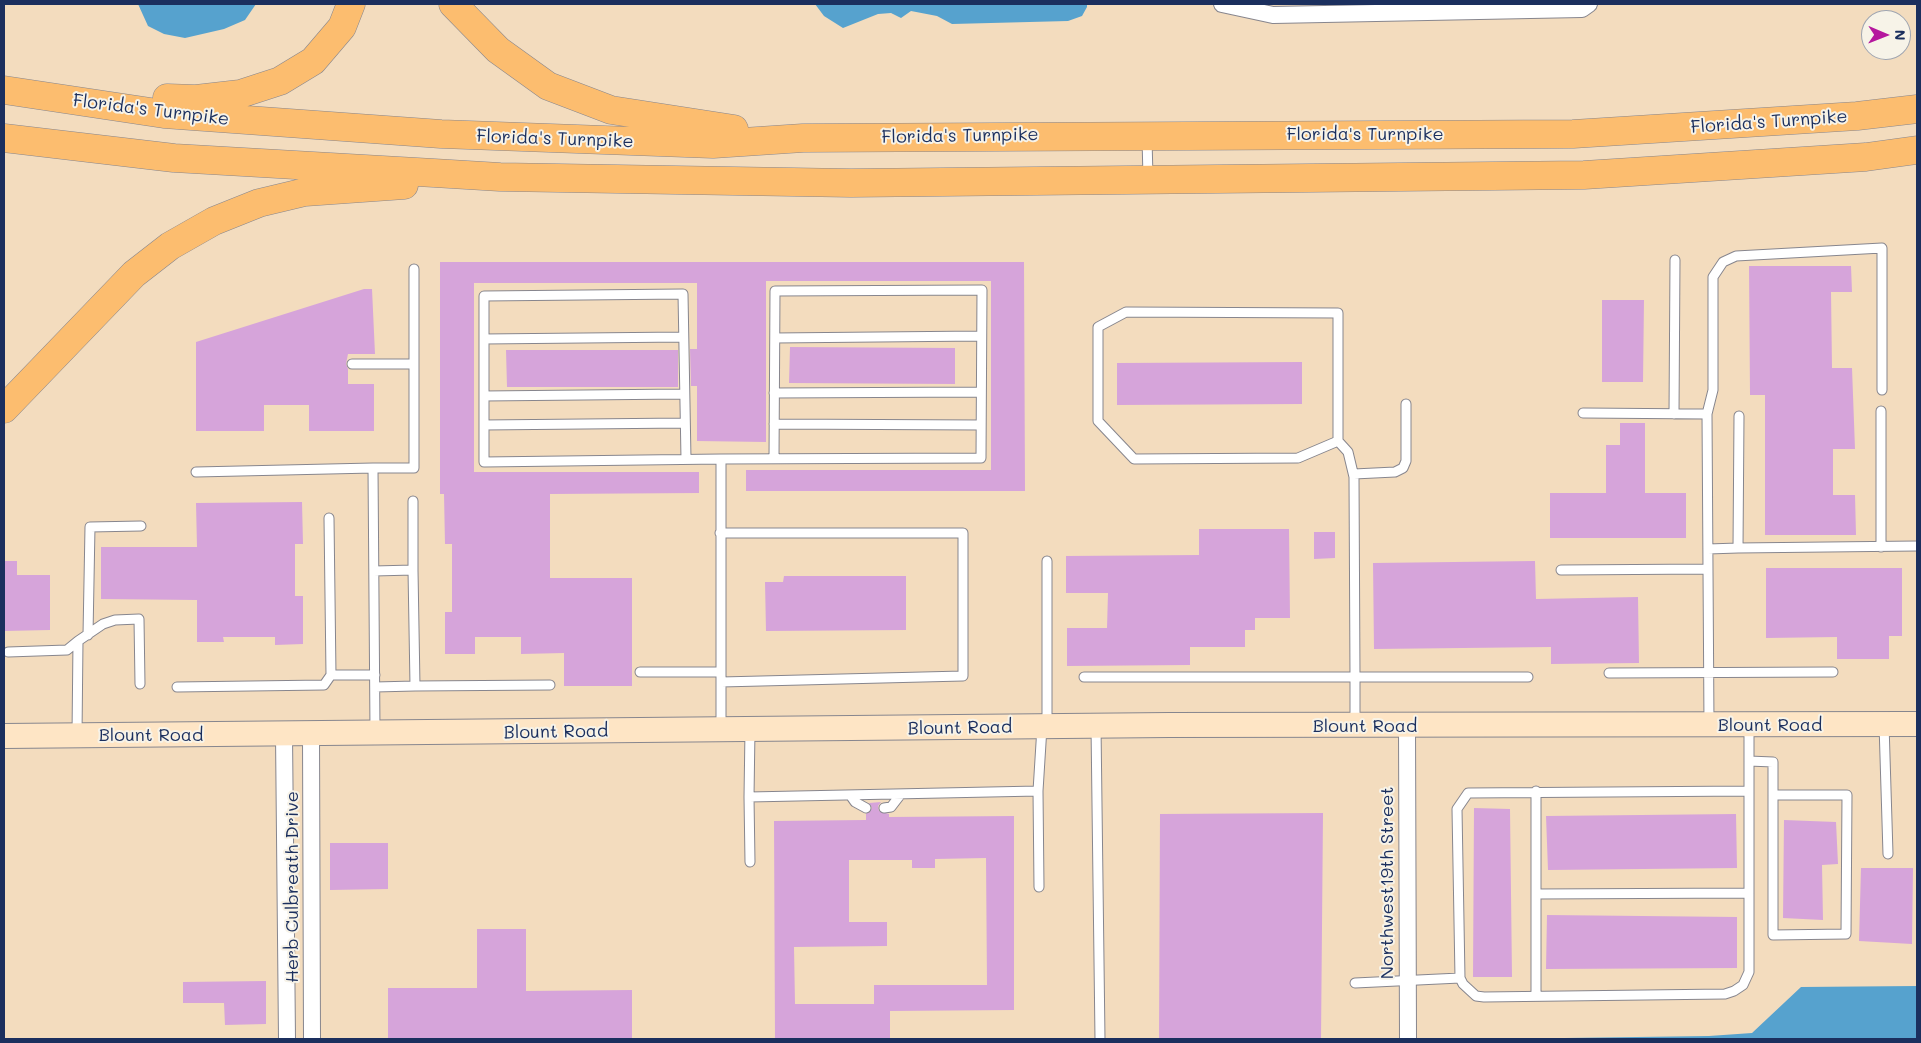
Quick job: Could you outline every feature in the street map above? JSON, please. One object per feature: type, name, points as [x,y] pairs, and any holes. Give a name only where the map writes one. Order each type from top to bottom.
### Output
[{"type":"highway","points":[[71,100],[196,99],[240,94],[280,81],[313,61],[342,27],[351,4]]},
{"type":"highway","points":[[453,4],[498,50],[548,86],[611,110],[668,120],[803,138]]},
{"type":"highway","name":"Florida's Turnpike","points":[[4,90],[164,114],[440,134],[713,144],[803,138],[1573,134],[1857,116],[1917,109]]},
{"type":"highway","points":[[4,138],[174,158],[500,177],[851,183],[1584,175],[1866,157],[1917,150]]},
{"type":"highway","points":[[4,409],[134,274],[170,246],[214,221],[259,203],[305,192],[500,177]]},
{"type":"street","points":[[1222,4],[1273,14],[1582,9],[1590,4]]},
{"type":"street","name":"Blount Road","points":[[4,736],[284,735],[1096,726],[1917,724]]},
{"type":"street","name":"Northwest19th Street","points":[[1407,726],[1408,1039]]},
{"type":"street","name":"Herb Culbreath Drive","points":[[311,734],[312,1039]]},
{"type":"street","name":"Herb Culbreath Drive","points":[[284,735],[287,1039]]},
{"type":"lane","points":[[1147,135],[1148,181]]},
{"type":"lane","points":[[1709,725],[1707,414],[1713,390],[1713,277],[1723,262],[1736,256],[1882,248],[1882,390]]},
{"type":"lane","points":[[1674,414],[1675,260]]},
{"type":"lane","points":[[196,472],[414,468],[412,364],[414,269]]},
{"type":"lane","points":[[686,459],[683,394],[683,294],[484,296],[484,462],[981,458],[982,290],[775,291],[774,459]]},
{"type":"lane","points":[[1338,441],[1298,458],[1134,459],[1098,421],[1098,327],[1126,312],[1338,313],[1338,441],[1348,452],[1354,474],[1355,726]]},
{"type":"lane","points":[[775,338],[981,336]]},
{"type":"lane","points":[[484,340],[683,337]]},
{"type":"lane","points":[[352,364],[412,364]]},
{"type":"lane","points":[[774,393],[981,392]]},
{"type":"lane","points":[[484,396],[683,394]]},
{"type":"lane","points":[[1354,474],[1395,472],[1403,468],[1406,462],[1406,404]]},
{"type":"lane","points":[[1881,411],[1881,547]]},
{"type":"lane","points":[[1583,413],[1707,414]]},
{"type":"lane","points":[[1738,548],[1739,416]]},
{"type":"lane","points":[[484,425],[684,423]]},
{"type":"lane","points":[[774,424],[981,426]]},
{"type":"lane","points":[[721,459],[721,730]]},
{"type":"lane","points":[[373,468],[375,734]]},
{"type":"lane","points":[[413,501],[415,686]]},
{"type":"lane","points":[[177,687],[324,685],[330,675],[329,518]]},
{"type":"lane","points":[[88,634],[90,526],[141,526]]},
{"type":"lane","points":[[720,533],[963,533],[963,676],[721,682]]},
{"type":"lane","points":[[1708,548],[1917,546]]},
{"type":"lane","points":[[1039,886],[1038,791],[1044,727],[1046,561]]},
{"type":"lane","points":[[374,571],[413,570]]},
{"type":"lane","points":[[1561,570],[1708,570]]},
{"type":"lane","points":[[8,652],[67,650],[103,624],[115,620],[140,619],[140,684]]},
{"type":"lane","points":[[77,736],[78,641]]},
{"type":"lane","points":[[640,672],[721,672]]},
{"type":"lane","points":[[1609,673],[1833,672]]},
{"type":"lane","points":[[330,675],[374,675]]},
{"type":"lane","points":[[1084,677],[1528,677]]},
{"type":"lane","points":[[375,688],[550,685]]},
{"type":"lane","points":[[1884,724],[1888,854]]},
{"type":"lane","points":[[1749,725],[1749,761],[1749,791],[1749,972],[1743,985],[1725,994],[1476,996],[1460,978],[1457,809],[1468,793],[1475,791],[1749,791]]},
{"type":"lane","points":[[1096,726],[1100,1039]]},
{"type":"lane","points":[[750,730],[750,862]]},
{"type":"lane","points":[[1749,761],[1773,762],[1773,795],[1773,934],[1846,934],[1847,795],[1773,795]]},
{"type":"lane","points":[[749,797],[1038,791]]},
{"type":"lane","points":[[1536,791],[1536,996]]},
{"type":"lane","points":[[884,808],[891,807],[901,794]]},
{"type":"lane","points":[[850,795],[855,802],[866,808]]},
{"type":"lane","points":[[1536,894],[1749,893]]},
{"type":"lane","points":[[1355,983],[1408,982],[1460,978]]},
{"type":"water","points":[[138,4],[256,4],[245,20],[224,29],[185,38],[164,34],[148,26]]},
{"type":"water","points":[[815,4],[1087,4],[1087,7],[1082,16],[1068,21],[952,24],[937,16],[911,11],[901,18],[891,13],[878,14],[843,28],[824,16]]},
{"type":"water","points":[[1917,986],[1917,1039],[1492,1039],[1709,1036],[1752,1033],[1801,987]]},
{"type":"building","points":[[440,262],[1024,262],[1025,491],[746,491],[746,470],[991,470],[991,281],[766,281],[766,442],[697,441],[697,386],[691,386],[690,349],[697,349],[697,283],[474,283],[474,472],[699,472],[699,493],[550,494],[550,578],[632,578],[632,686],[564,686],[564,653],[521,654],[521,637],[475,637],[475,654],[445,654],[445,612],[452,612],[452,544],[445,544],[444,494],[440,494]]},
{"type":"building","points":[[1749,266],[1851,266],[1852,292],[1831,292],[1832,368],[1852,368],[1855,449],[1833,449],[1833,495],[1855,495],[1856,535],[1765,535],[1765,395],[1750,395]]},
{"type":"building","points":[[364,289],[372,289],[375,354],[348,354],[346,364],[348,384],[374,384],[374,431],[309,431],[309,405],[264,405],[264,431],[196,431],[196,342]]},
{"type":"building","points":[[1602,300],[1644,300],[1643,382],[1602,382]]},
{"type":"building","points":[[790,347],[955,348],[955,384],[789,383]]},
{"type":"building","points":[[506,350],[678,350],[678,387],[507,387]]},
{"type":"building","points":[[1302,362],[1302,404],[1117,405],[1117,363]]},
{"type":"building","points":[[1620,423],[1645,423],[1645,493],[1686,493],[1686,538],[1550,538],[1550,493],[1606,493],[1606,445],[1620,445]]},
{"type":"building","points":[[302,502],[303,544],[295,544],[295,596],[303,596],[303,644],[275,645],[275,637],[223,637],[224,642],[197,642],[197,600],[101,599],[101,547],[197,547],[196,503]]},
{"type":"building","points":[[1199,529],[1289,529],[1290,618],[1255,618],[1255,630],[1245,630],[1245,647],[1190,647],[1190,665],[1067,666],[1067,628],[1107,628],[1108,593],[1066,593],[1066,556],[1199,555]]},
{"type":"building","points":[[1314,532],[1335,532],[1335,558],[1314,559]]},
{"type":"building","points":[[4,561],[17,561],[17,575],[50,575],[50,630],[4,631]]},
{"type":"building","points":[[1535,561],[1536,599],[1638,597],[1639,663],[1551,664],[1551,647],[1374,649],[1373,563]]},
{"type":"building","points":[[1766,568],[1902,568],[1902,636],[1889,636],[1889,659],[1837,659],[1837,637],[1766,638]]},
{"type":"building","points":[[784,576],[906,576],[906,630],[766,631],[765,582],[783,582]]},
{"type":"building","points":[[881,802],[878,806],[879,811],[889,814],[889,817],[1014,816],[1014,1010],[890,1011],[890,1038],[775,1039],[774,821],[866,820],[866,814],[872,808],[869,803]],"holes":[[[986,858],[987,985],[874,985],[874,1004],[795,1004],[794,947],[887,946],[887,922],[849,922],[849,860],[912,860],[912,868],[935,868],[935,859]]]},
{"type":"building","points":[[1474,808],[1510,809],[1512,977],[1473,977]]},
{"type":"building","points":[[1323,813],[1321,1039],[1159,1039],[1160,814]]},
{"type":"building","points":[[1736,814],[1737,868],[1548,870],[1546,816]]},
{"type":"building","points":[[1784,820],[1836,822],[1838,864],[1822,865],[1823,920],[1783,918]]},
{"type":"building","points":[[330,843],[388,843],[388,889],[330,890]]},
{"type":"building","points":[[1861,868],[1913,868],[1912,944],[1859,941]]},
{"type":"building","points":[[1547,915],[1737,917],[1737,968],[1546,969]]},
{"type":"building","points":[[477,929],[526,929],[526,991],[632,990],[632,1039],[388,1039],[388,988],[477,988]]},
{"type":"building","points":[[266,981],[266,1024],[225,1025],[224,1003],[183,1003],[183,982]]}]
